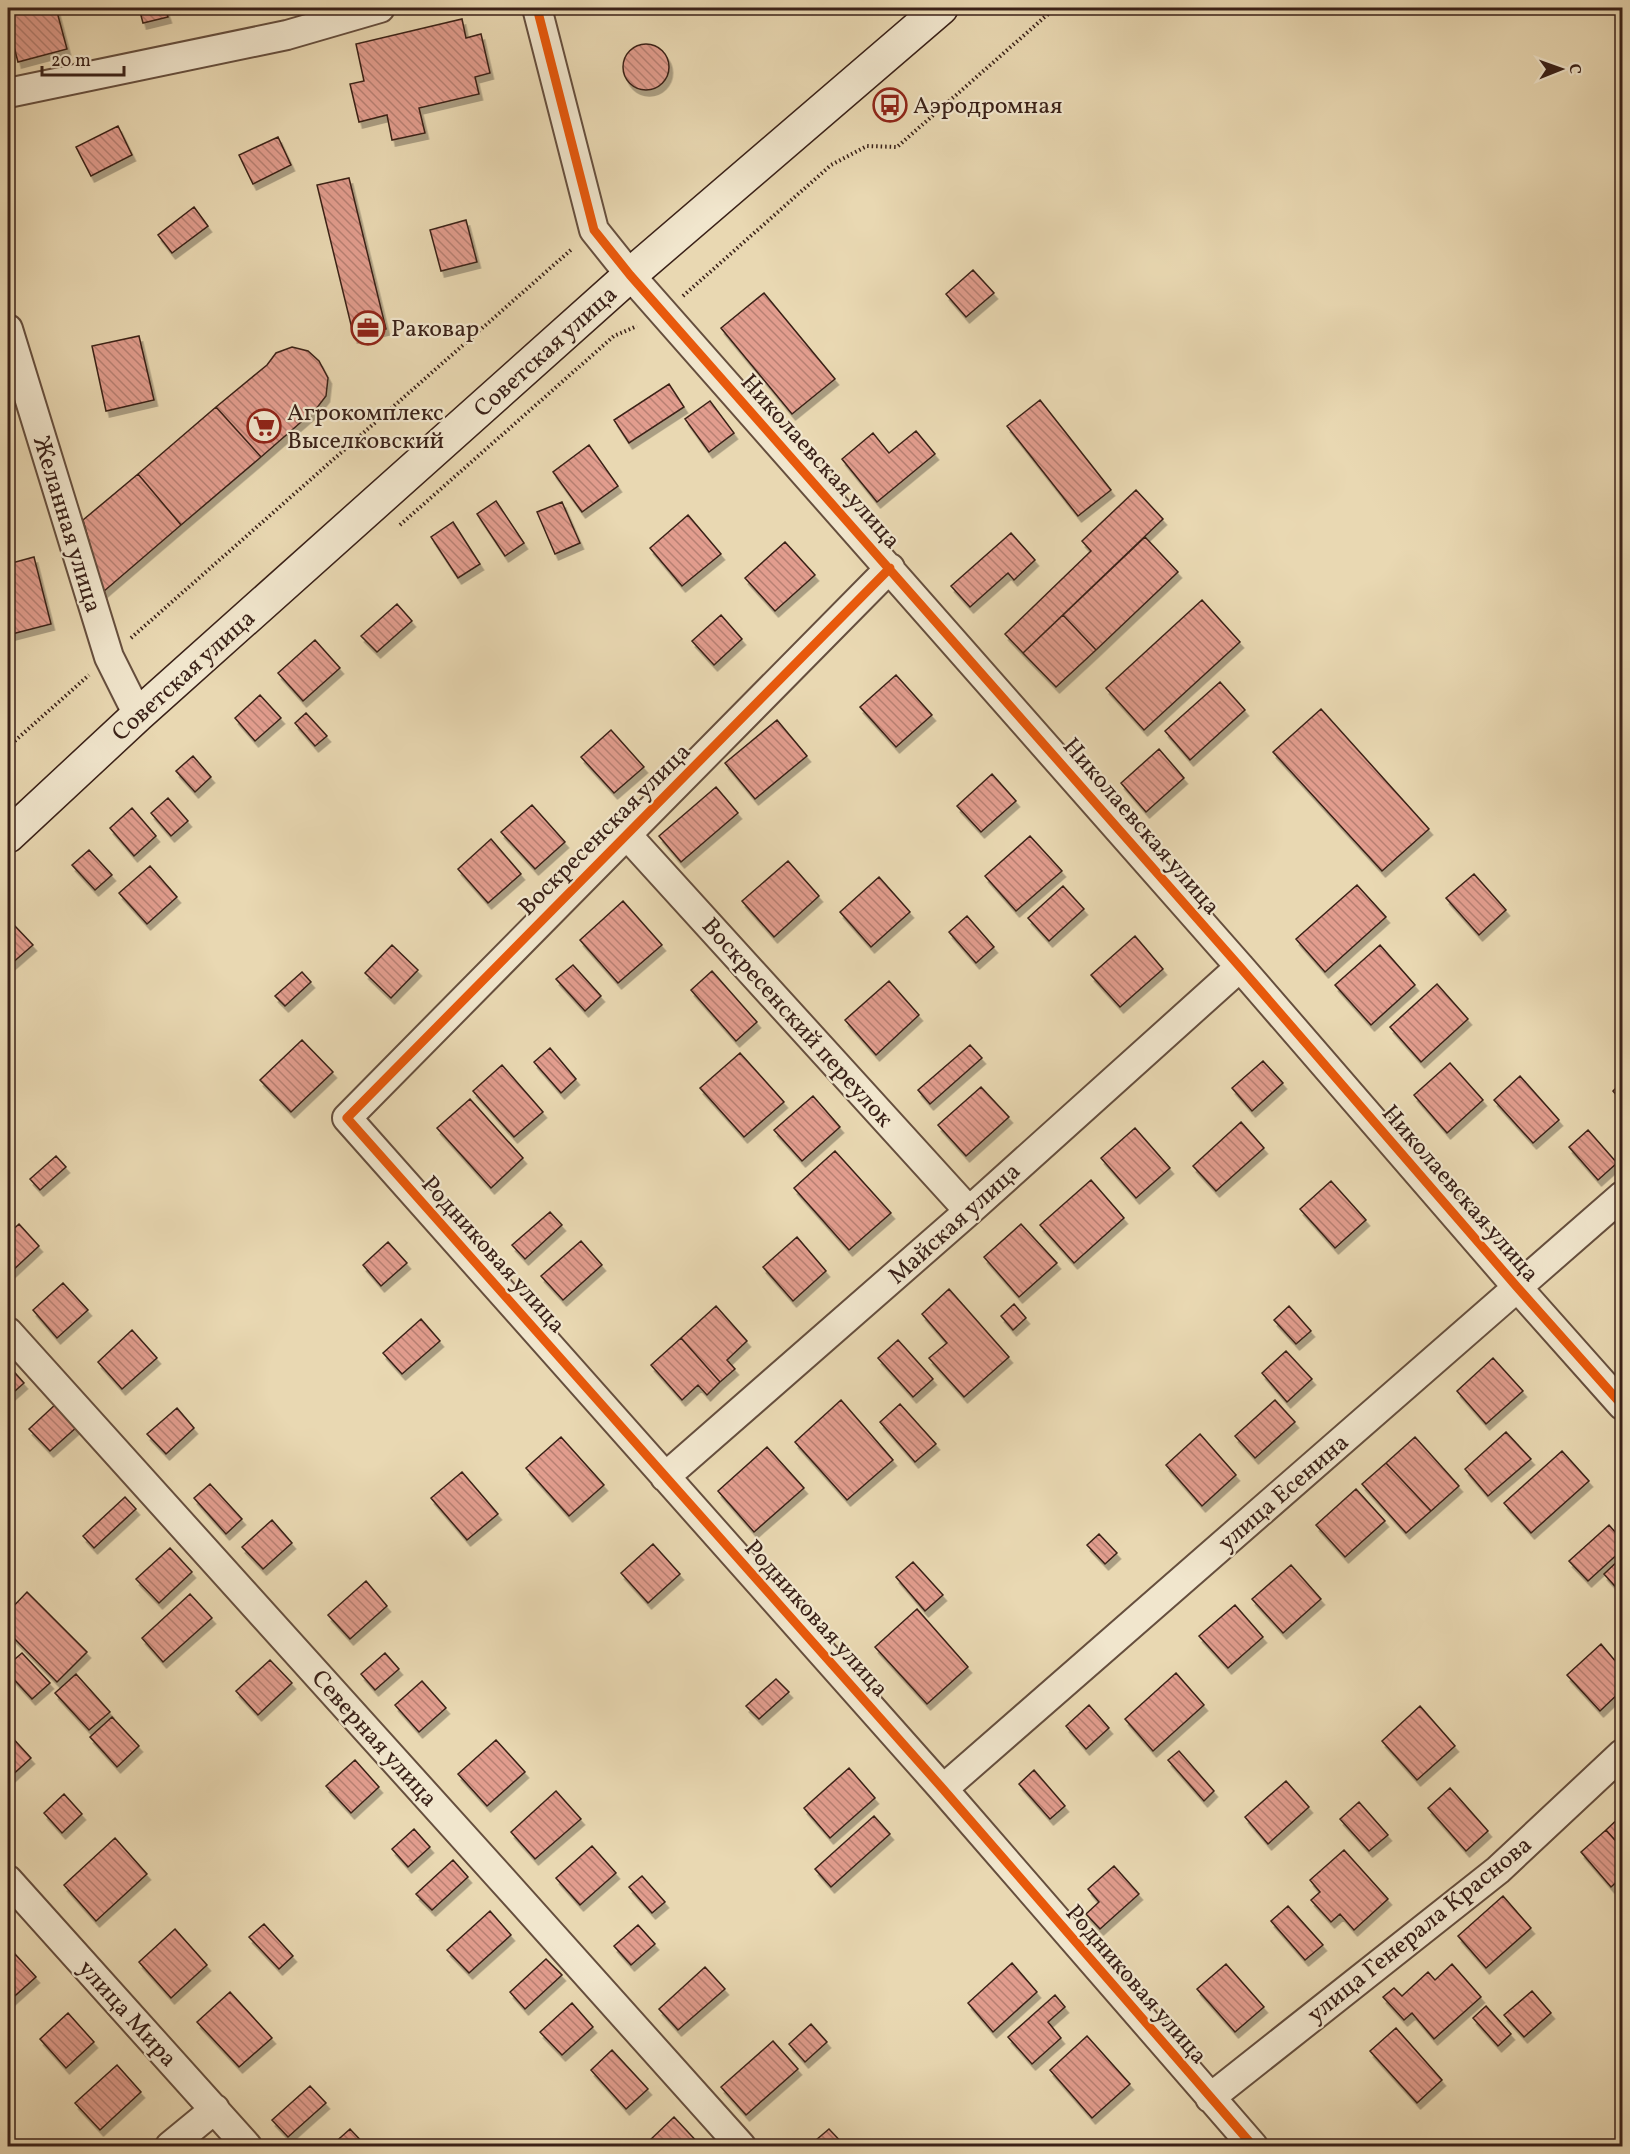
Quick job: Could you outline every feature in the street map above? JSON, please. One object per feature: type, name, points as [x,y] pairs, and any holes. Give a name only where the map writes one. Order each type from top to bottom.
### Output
[{"type":"main road","name":"Советская улица","points":[[12,849],[138,715],[630,275],[941,8]]},
{"type":"street","points":[[8,93],[287,35],[380,8]]},
{"type":"street","points":[[537,8],[594,230]]},
{"type":"street","name":"Николаевская улица","points":[[594,230],[663,313],[890,568],[1517,1287],[1623,1405]]},
{"type":"street","name":"Желанная улица","points":[[8,329],[109,657],[138,715]]},
{"type":"street","name":"Воскресенская улица","points":[[348,1118],[890,568]]},
{"type":"street","name":"Воскресенский переулок","points":[[626,834],[969,1211]]},
{"type":"street","name":"Майская улица","points":[[665,1477],[969,1211],[1240,967]]},
{"type":"street","name":"Родниковая улица","points":[[348,1118],[944,1789],[1253,2146]]},
{"type":"street","name":"улица Есенина","points":[[944,1789],[1623,1196]]},
{"type":"street","name":"Северная улица","points":[[8,1332],[741,2146]]},
{"type":"street","name":"улица Генерала Краснова","points":[[1210,2098],[1498,1870],[1623,1754]]},
{"type":"street","name":"улица Мира","points":[[8,1880],[247,2146]]},
{"type":"street","points":[[170,2146],[215,2109]]},
{"type":"path","points":[[391,533],[614,336],[663,313],[831,165],[867,146],[897,147],[1055,8]]},
{"type":"path","points":[[8,747],[594,230]]},
{"type":"path","points":[[8,871],[12,849]]},
{"type":"building","points":[[8,8],[56,8],[67,49],[18,62],[8,24]]},
{"type":"building","points":[[139,8],[165,8],[168,17],[143,23]]},
{"type":"building","points":[[462,19],[466,38],[481,34],[490,73],[475,77],[479,94],[419,108],[425,133],[392,140],[387,115],[359,122],[350,84],[364,81],[356,44]]},
{"type":"building","points":[[646,44],[662,51],[669,67],[662,83],[646,90],[630,83],[623,67],[630,51]]},
{"type":"building","points":[[118,126],[132,155],[91,176],[76,147]]},
{"type":"building","points":[[278,137],[291,165],[253,184],[239,155]]},
{"type":"building","points":[[349,178],[386,329],[354,337],[317,185]]},
{"type":"building","points":[[194,207],[208,226],[172,253],[158,235]]},
{"type":"building","points":[[466,220],[477,262],[441,271],[430,230]]},
{"type":"building","points":[[973,270],[994,293],[966,317],[946,294]]},
{"type":"building","points":[[764,293],[835,379],[792,414],[721,328]]},
{"type":"building","points":[[139,336],[154,400],[106,411],[92,346]]},
{"type":"building","points":[[292,347],[308,351],[319,361],[328,378],[326,396],[316,409],[261,457],[216,407],[267,365],[276,353]]},
{"type":"building","points":[[669,384],[684,407],[629,443],[614,420]]},
{"type":"building","points":[[1040,400],[1111,490],[1078,516],[1007,426]]},
{"type":"building","points":[[710,401],[734,433],[709,452],[685,419]]},
{"type":"building","points":[[216,407],[261,457],[181,525],[138,474]]},
{"type":"building","points":[[916,431],[935,454],[877,502],[842,459],[873,433],[889,453]]},
{"type":"building","points":[[589,445],[618,486],[582,512],[553,472]]},
{"type":"building","points":[[138,474],[181,525],[103,592],[83,520]]},
{"type":"building","points":[[1136,490],[1163,519],[1023,653],[1005,634],[1091,551],[1082,541]]},
{"type":"building","points":[[496,501],[524,543],[505,556],[477,514]]},
{"type":"building","points":[[562,502],[580,543],[555,554],[537,512]]},
{"type":"building","points":[[688,515],[721,554],[682,586],[650,548]]},
{"type":"building","points":[[453,522],[480,564],[458,578],[431,537]]},
{"type":"building","points":[[1011,533],[1035,560],[1014,580],[1008,573],[970,607],[951,586]]},
{"type":"building","points":[[1145,537],[1178,572],[1096,650],[1063,615]]},
{"type":"building","points":[[785,542],[815,575],[775,611],[745,578]]},
{"type":"building","points":[[34,557],[51,624],[8,635],[8,564]]},
{"type":"building","points":[[1202,600],[1240,642],[1144,730],[1106,688]]},
{"type":"building","points":[[397,604],[412,621],[377,652],[361,636]]},
{"type":"building","points":[[721,615],[742,639],[714,665],[692,641]]},
{"type":"building","points":[[1063,615],[1096,650],[1056,687],[1023,653]]},
{"type":"building","points":[[315,640],[340,668],[303,701],[278,673]]},
{"type":"building","points":[[896,675],[932,715],[896,747],[860,707]]},
{"type":"building","points":[[1220,682],[1245,710],[1190,760],[1165,731]]},
{"type":"building","points":[[260,695],[281,718],[255,741],[235,718]]},
{"type":"building","points":[[1321,709],[1429,829],[1382,871],[1273,752]]},
{"type":"building","points":[[306,713],[327,736],[315,746],[295,723]]},
{"type":"building","points":[[777,720],[807,756],[755,799],[725,763]]},
{"type":"building","points":[[611,730],[644,767],[614,793],[581,757]]},
{"type":"building","points":[[1159,749],[1184,778],[1146,812],[1121,783]]},
{"type":"building","points":[[193,756],[211,777],[195,792],[176,771]]},
{"type":"building","points":[[992,774],[1016,801],[981,832],[957,806]]},
{"type":"building","points":[[716,787],[738,813],[681,862],[659,836]]},
{"type":"building","points":[[168,798],[188,821],[171,836],[151,813]]},
{"type":"building","points":[[532,805],[565,842],[535,869],[501,832]]},
{"type":"building","points":[[132,808],[156,836],[134,856],[110,828]]},
{"type":"building","points":[[1030,836],[1062,871],[1016,911],[985,876]]},
{"type":"building","points":[[491,839],[521,874],[488,903],[458,869]]},
{"type":"building","points":[[89,850],[112,875],[95,890],[72,865]]},
{"type":"building","points":[[788,861],[819,896],[774,937],[742,901]]},
{"type":"building","points":[[150,866],[177,897],[147,924],[119,893]]},
{"type":"building","points":[[1474,874],[1506,910],[1479,935],[1446,898]]},
{"type":"building","points":[[879,877],[910,912],[871,947],[840,912]]},
{"type":"building","points":[[1357,885],[1386,917],[1325,972],[1296,939]]},
{"type":"building","points":[[1063,886],[1084,909],[1049,941],[1028,918]]},
{"type":"building","points":[[623,901],[662,945],[618,983],[580,940]]},
{"type":"building","points":[[967,916],[994,947],[976,963],[949,932]]},
{"type":"building","points":[[14,925],[33,945],[11,964],[8,961],[8,931]]},
{"type":"building","points":[[1135,936],[1163,969],[1120,1007],[1091,975]]},
{"type":"building","points":[[392,945],[418,970],[391,998],[365,973]]},
{"type":"building","points":[[1380,945],[1415,985],[1371,1025],[1335,985]]},
{"type":"building","points":[[573,965],[601,996],[585,1011],[556,979]]},
{"type":"building","points":[[712,971],[757,1022],[736,1041],[691,990]]},
{"type":"building","points":[[302,972],[311,982],[285,1006],[275,996]]},
{"type":"building","points":[[889,981],[919,1015],[876,1055],[845,1020]]},
{"type":"building","points":[[1437,984],[1468,1019],[1421,1062],[1390,1027]]},
{"type":"building","points":[[302,1040],[333,1072],[291,1112],[260,1080]]},
{"type":"building","points":[[970,1045],[982,1058],[930,1104],[918,1090]]},
{"type":"building","points":[[550,1048],[576,1079],[561,1093],[534,1062]]},
{"type":"building","points":[[740,1053],[784,1102],[744,1137],[700,1088]]},
{"type":"building","points":[[1263,1061],[1283,1083],[1252,1111],[1232,1088]]},
{"type":"building","points":[[1450,1063],[1483,1100],[1447,1133],[1414,1095]]},
{"type":"building","points":[[502,1065],[543,1112],[514,1137],[473,1091]]},
{"type":"building","points":[[1520,1076],[1559,1120],[1533,1143],[1494,1100]]},
{"type":"building","points":[[1622,1082],[1622,1102],[1613,1091]]},
{"type":"building","points":[[981,1087],[1009,1117],[966,1156],[938,1125]]},
{"type":"building","points":[[813,1096],[840,1127],[802,1161],[774,1130]]},
{"type":"building","points":[[470,1099],[523,1158],[491,1188],[437,1128]]},
{"type":"building","points":[[1241,1122],[1264,1148],[1216,1191],[1193,1166]]},
{"type":"building","points":[[1135,1128],[1170,1168],[1136,1198],[1101,1158]]},
{"type":"building","points":[[1588,1130],[1617,1163],[1598,1180],[1569,1147]]},
{"type":"building","points":[[835,1151],[891,1213],[849,1250],[794,1188]]},
{"type":"building","points":[[56,1156],[66,1167],[40,1190],[30,1179]]},
{"type":"building","points":[[1091,1180],[1124,1218],[1074,1263],[1040,1225]]},
{"type":"building","points":[[1331,1181],[1366,1220],[1335,1248],[1300,1209]]},
{"type":"building","points":[[550,1212],[562,1225],[525,1259],[512,1245]]},
{"type":"building","points":[[19,1224],[39,1246],[11,1272],[8,1268],[8,1234]]},
{"type":"building","points":[[1021,1224],[1057,1263],[1019,1297],[984,1257]]},
{"type":"building","points":[[797,1237],[826,1271],[793,1301],[763,1267]]},
{"type":"building","points":[[581,1241],[602,1265],[563,1300],[541,1276]]},
{"type":"building","points":[[388,1242],[407,1263],[381,1286],[363,1265]]},
{"type":"building","points":[[63,1283],[88,1310],[57,1338],[33,1310]]},
{"type":"building","points":[[949,1289],[1009,1357],[964,1397],[929,1358],[947,1343],[922,1314]]},
{"type":"building","points":[[1014,1304],[1026,1318],[1013,1330],[1001,1316]]},
{"type":"building","points":[[716,1306],[747,1341],[727,1360],[735,1369],[720,1382],[681,1338]]},
{"type":"building","points":[[1289,1306],[1311,1331],[1296,1344],[1274,1320]]},
{"type":"building","points":[[421,1319],[440,1341],[402,1374],[383,1353]]},
{"type":"building","points":[[132,1330],[157,1358],[122,1389],[98,1362]]},
{"type":"building","points":[[681,1338],[720,1382],[707,1395],[698,1385],[682,1400],[651,1365]]},
{"type":"building","points":[[898,1340],[933,1379],[913,1397],[878,1358]]},
{"type":"building","points":[[1286,1351],[1312,1379],[1287,1402],[1262,1373]]},
{"type":"building","points":[[1493,1358],[1523,1391],[1486,1424],[1457,1391]]},
{"type":"building","points":[[8,1365],[24,1383],[8,1397]]},
{"type":"building","points":[[841,1400],[893,1460],[847,1500],[795,1442]]},
{"type":"building","points":[[1275,1400],[1295,1422],[1255,1458],[1235,1436]]},
{"type":"building","points":[[57,1403],[78,1426],[50,1451],[29,1429]]},
{"type":"building","points":[[900,1404],[936,1444],[915,1462],[880,1422]]},
{"type":"building","points":[[177,1408],[194,1428],[166,1454],[147,1434]]},
{"type":"building","points":[[1506,1432],[1531,1459],[1488,1496],[1465,1469]]},
{"type":"building","points":[[1200,1434],[1236,1475],[1202,1506],[1166,1465]]},
{"type":"building","points":[[561,1437],[604,1485],[569,1516],[526,1468]]},
{"type":"building","points":[[1415,1437],[1459,1486],[1431,1511],[1386,1463]]},
{"type":"building","points":[[767,1447],[804,1488],[754,1532],[718,1491]]},
{"type":"building","points":[[1562,1451],[1589,1481],[1531,1533],[1504,1503]]},
{"type":"building","points":[[1386,1463],[1431,1511],[1406,1533],[1362,1484]]},
{"type":"building","points":[[462,1472],[498,1514],[467,1540],[431,1498]]},
{"type":"building","points":[[210,1484],[242,1519],[226,1534],[194,1498]]},
{"type":"building","points":[[1356,1489],[1385,1521],[1345,1557],[1316,1525]]},
{"type":"building","points":[[125,1497],[136,1509],[94,1548],[83,1536]]},
{"type":"building","points":[[272,1520],[292,1543],[263,1569],[242,1547]]},
{"type":"building","points":[[1609,1525],[1622,1540],[1622,1550],[1588,1581],[1569,1561]]},
{"type":"building","points":[[1099,1534],[1117,1553],[1105,1564],[1087,1545]]},
{"type":"building","points":[[653,1544],[680,1574],[648,1603],[621,1573]]},
{"type":"building","points":[[170,1548],[192,1572],[159,1603],[136,1579]]},
{"type":"building","points":[[1622,1557],[1622,1594],[1604,1574]]},
{"type":"building","points":[[913,1562],[943,1595],[925,1611],[896,1577]]},
{"type":"building","points":[[1291,1565],[1321,1599],[1283,1633],[1252,1599]]},
{"type":"building","points":[[366,1581],[387,1606],[350,1639],[328,1615]]},
{"type":"building","points":[[27,1592],[87,1652],[57,1682],[8,1632],[8,1612]]},
{"type":"building","points":[[190,1594],[212,1618],[163,1662],[142,1638]]},
{"type":"building","points":[[1235,1605],[1263,1637],[1228,1668],[1199,1636]]},
{"type":"building","points":[[917,1609],[968,1667],[927,1704],[875,1647]]},
{"type":"building","points":[[1601,1644],[1622,1669],[1622,1690],[1600,1711],[1567,1675]]},
{"type":"building","points":[[22,1653],[50,1683],[32,1699],[8,1673],[8,1665]]},
{"type":"building","points":[[385,1653],[399,1669],[375,1690],[361,1674]]},
{"type":"building","points":[[270,1660],[292,1683],[258,1715],[236,1691]]},
{"type":"building","points":[[1176,1673],[1204,1705],[1153,1751],[1125,1719]]},
{"type":"building","points":[[76,1674],[110,1712],[89,1730],[55,1693]]},
{"type":"building","points":[[776,1679],[789,1692],[759,1719],[746,1706]]},
{"type":"building","points":[[422,1681],[446,1708],[419,1732],[395,1705]]},
{"type":"building","points":[[1089,1705],[1109,1728],[1086,1749],[1066,1726]]},
{"type":"building","points":[[1420,1706],[1455,1746],[1417,1780],[1382,1741]]},
{"type":"building","points":[[112,1717],[139,1746],[117,1767],[90,1737]]},
{"type":"building","points":[[8,1733],[31,1758],[8,1779]]},
{"type":"building","points":[[496,1740],[525,1772],[487,1806],[458,1774]]},
{"type":"building","points":[[1179,1751],[1214,1791],[1204,1801],[1168,1760]]},
{"type":"building","points":[[355,1760],[379,1787],[351,1813],[326,1786]]},
{"type":"building","points":[[849,1768],[875,1798],[830,1838],[804,1808]]},
{"type":"building","points":[[1034,1770],[1065,1806],[1050,1819],[1019,1784]]},
{"type":"building","points":[[1286,1781],[1309,1807],[1268,1844],[1245,1817]]},
{"type":"building","points":[[1450,1788],[1488,1831],[1466,1851],[1428,1808]]},
{"type":"building","points":[[556,1791],[581,1819],[535,1859],[511,1832]]},
{"type":"building","points":[[64,1794],[82,1814],[62,1833],[44,1813]]},
{"type":"building","points":[[1359,1802],[1388,1835],[1369,1851],[1340,1819]]},
{"type":"building","points":[[1622,1815],[1622,1848],[1606,1830]]},
{"type":"building","points":[[874,1816],[890,1834],[831,1887],[815,1869]]},
{"type":"building","points":[[414,1829],[430,1847],[408,1867],[392,1849]]},
{"type":"building","points":[[1606,1830],[1622,1848],[1622,1877],[1611,1887],[1581,1852]]},
{"type":"building","points":[[115,1838],[147,1874],[96,1921],[64,1885]]},
{"type":"building","points":[[592,1846],[616,1873],[580,1905],[556,1878]]},
{"type":"building","points":[[1344,1850],[1388,1899],[1354,1930],[1340,1914],[1331,1922],[1311,1900],[1320,1892],[1310,1880]]},
{"type":"building","points":[[453,1860],[468,1877],[432,1910],[416,1894]]},
{"type":"building","points":[[1114,1866],[1139,1894],[1100,1929],[1086,1914],[1099,1902],[1088,1889]]},
{"type":"building","points":[[642,1876],[665,1902],[652,1913],[629,1887]]},
{"type":"building","points":[[1503,1896],[1531,1928],[1486,1968],[1458,1936]]},
{"type":"building","points":[[1288,1906],[1323,1945],[1305,1960],[1271,1921]]},
{"type":"building","points":[[490,1911],[511,1935],[469,1973],[447,1950]]},
{"type":"building","points":[[264,1924],[293,1956],[279,1969],[249,1937]]},
{"type":"building","points":[[638,1925],[655,1944],[631,1965],[614,1946]]},
{"type":"building","points":[[175,1929],[207,1965],[171,1998],[139,1962]]},
{"type":"building","points":[[15,1954],[36,1977],[8,2002],[8,1961]]},
{"type":"building","points":[[546,1959],[562,1975],[525,2009],[510,1992]]},
{"type":"building","points":[[1012,1963],[1037,1992],[993,2032],[968,2003]]},
{"type":"building","points":[[1226,1964],[1264,2007],[1235,2032],[1197,1989]]},
{"type":"building","points":[[1452,1964],[1481,1997],[1434,2039],[1412,2013],[1404,2020],[1383,1997],[1394,1988],[1402,1996],[1428,1972],[1435,1980]]},
{"type":"building","points":[[705,1967],[725,1989],[678,2030],[659,2009]]},
{"type":"building","points":[[1532,1991],[1551,2013],[1524,2037],[1504,2015]]},
{"type":"building","points":[[230,1992],[272,2038],[239,2067],[197,2022]]},
{"type":"building","points":[[1055,1995],[1065,2007],[1048,2022],[1061,2038],[1032,2064],[1008,2037]]},
{"type":"building","points":[[572,2003],[593,2027],[562,2055],[540,2032]]},
{"type":"building","points":[[1486,2006],[1511,2034],[1498,2046],[1473,2018]]},
{"type":"building","points":[[68,2013],[94,2042],[66,2068],[40,2039]]},
{"type":"building","points":[[811,2024],[827,2042],[805,2062],[789,2044]]},
{"type":"building","points":[[1396,2028],[1442,2080],[1417,2103],[1370,2051]]},
{"type":"building","points":[[1087,2036],[1130,2084],[1092,2118],[1050,2070]]},
{"type":"building","points":[[773,2041],[798,2069],[746,2115],[721,2087]]},
{"type":"building","points":[[612,2050],[648,2089],[626,2109],[591,2070]]},
{"type":"building","points":[[117,2065],[141,2092],[100,2130],[75,2103]]},
{"type":"building","points":[[310,2086],[326,2103],[288,2137],[272,2120]]},
{"type":"building","points":[[674,2117],[701,2146],[653,2146],[649,2141]]},
{"type":"building","points":[[350,2129],[366,2146],[331,2146]]},
{"type":"building","points":[[829,2129],[845,2146],[809,2146]]},
{"type":"cycle path","points":[[537,8],[594,230],[630,275],[1240,967],[1622,1405]]},
{"type":"cycle path","points":[[890,568],[347,1118],[943,1789],[1253,2146]]},
{"type":"place","name":"Аэродромная","points":[[890,105]]},
{"type":"place","name":"Раковар","points":[[368,328]]},
{"type":"place","name":"Агрокомплекс Выселковский","points":[[264,426]]}]
